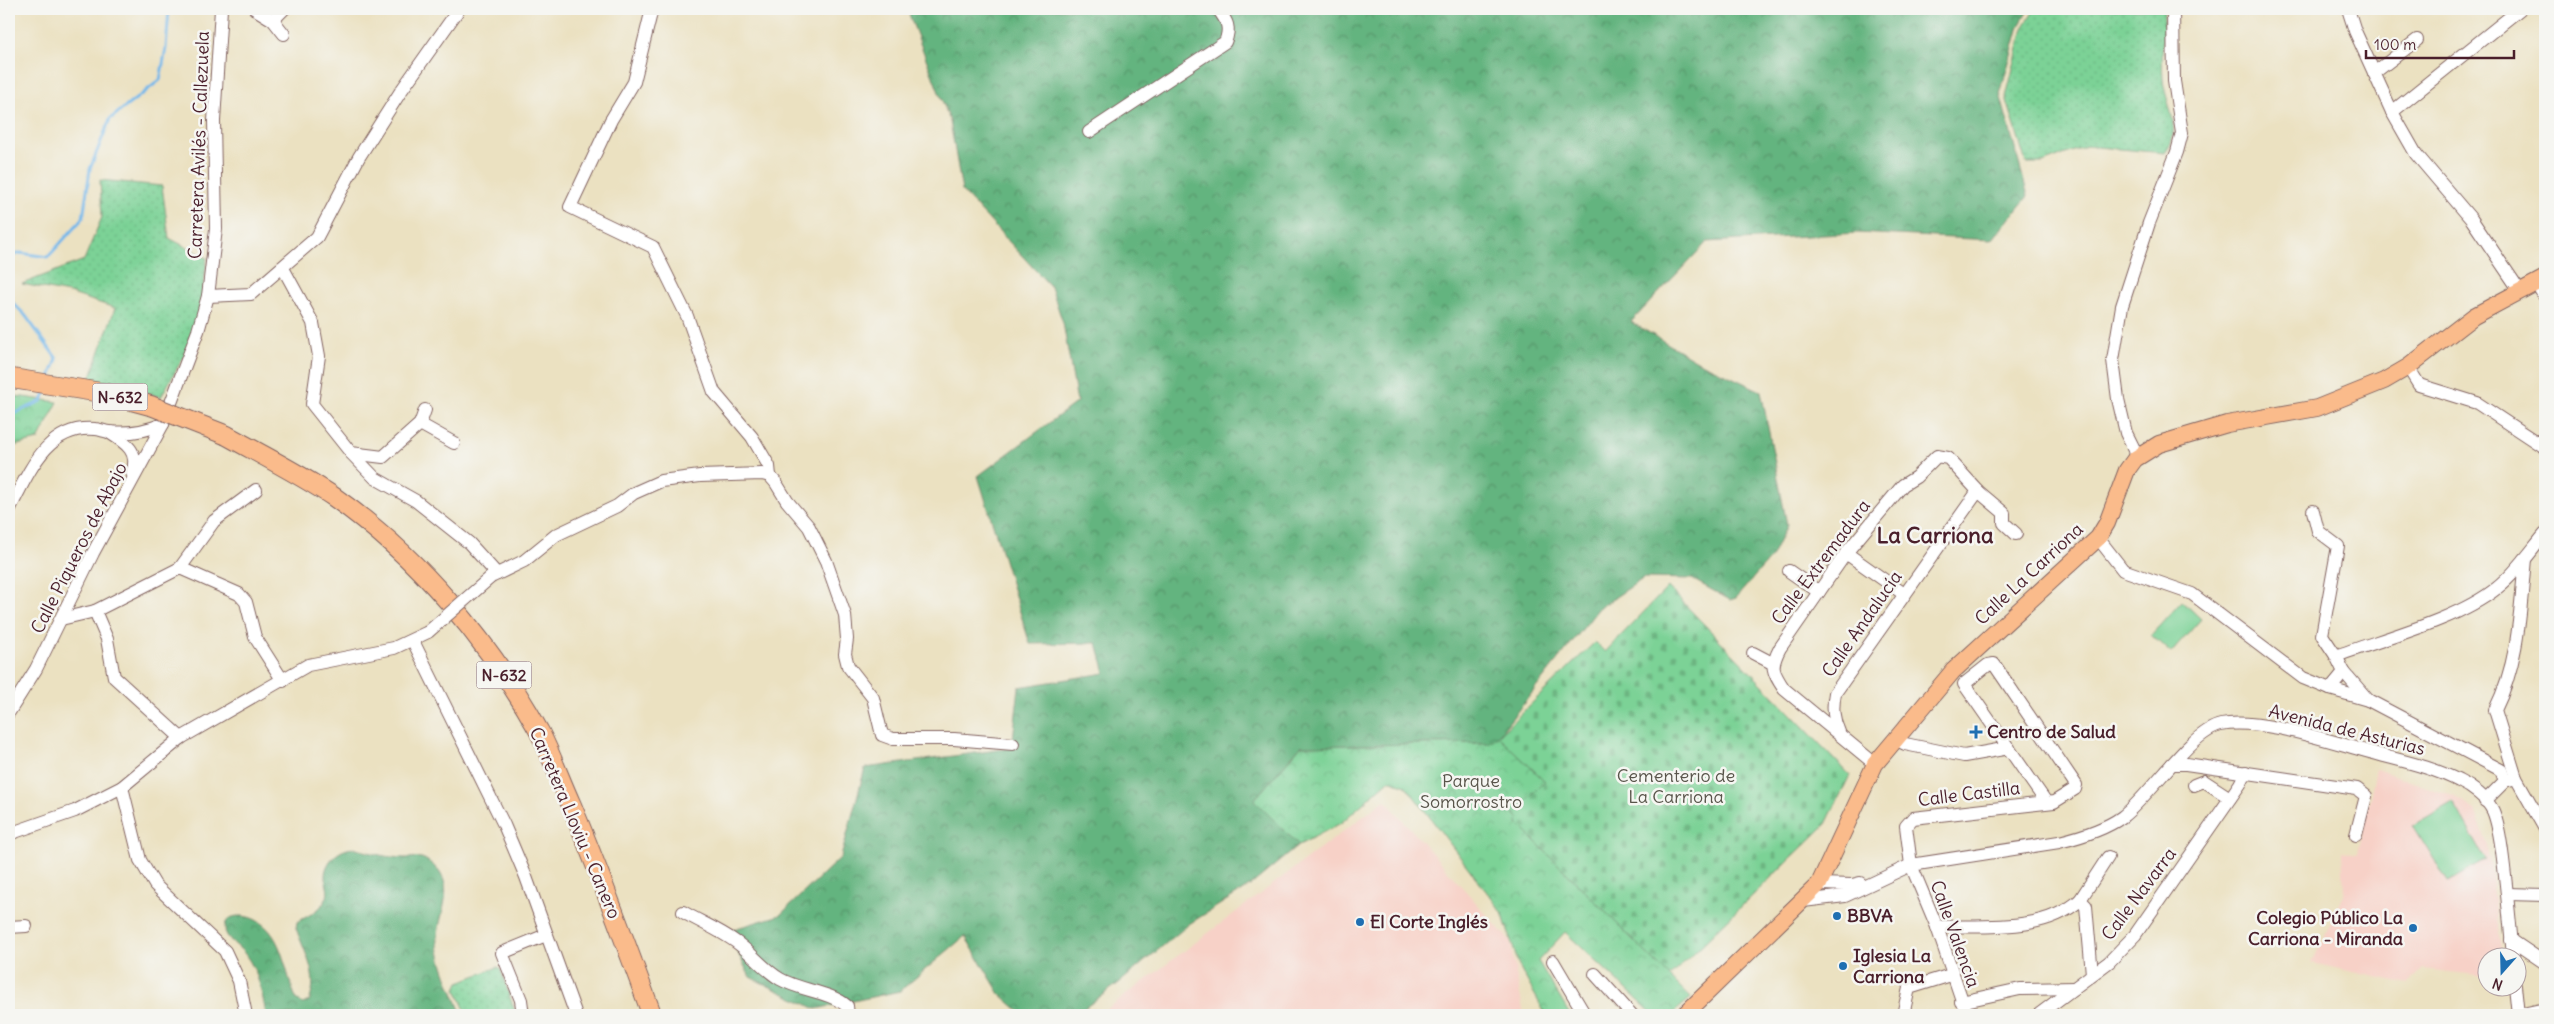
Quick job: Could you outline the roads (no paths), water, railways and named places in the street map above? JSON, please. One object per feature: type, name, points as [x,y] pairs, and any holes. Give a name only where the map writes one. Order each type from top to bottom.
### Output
[{"type":"highway","name":"Carretera Lloviu - Canero","points":[[9,378],[104,393],[152,406],[226,435],[334,497],[386,539],[442,593],[501,671],[539,732],[591,851],[652,1015]]},
{"type":"main road","name":"Calle La Carriona","points":[[1684,1015],[1803,902],[1819,884],[1875,764],[1953,671],[2098,538],[2107,524],[2127,470],[2135,459],[2159,444],[2227,424],[2317,408],[2384,381],[2408,367],[2474,316],[2541,281]]},
{"type":"street","name":"Carretera Avilés - Callezuela","points":[[163,424],[183,376],[208,296],[216,229],[214,113],[221,9]]},
{"type":"street","points":[[255,9],[273,20],[284,34]]},
{"type":"street","points":[[273,20],[284,9]]},
{"type":"street","points":[[208,296],[251,294],[317,237],[360,157],[401,91],[459,9]]},
{"type":"street","points":[[652,9],[634,82],[611,120],[570,207],[653,247],[687,316],[714,392],[752,437],[769,466],[770,476],[809,527],[826,561],[845,615],[847,639],[845,654],[848,666],[873,698],[882,735],[893,739],[954,740],[1012,744]]},
{"type":"street","points":[[1089,132],[1226,42],[1230,31],[1226,20],[1218,9]]},
{"type":"street","points":[[2135,459],[2134,449],[2126,433],[2118,399],[2113,360],[2122,306],[2149,223],[2178,152],[2182,133],[2174,81],[2173,9]]},
{"type":"street","points":[[2362,9],[2349,11],[2355,31],[2392,112],[2416,154],[2472,220],[2520,291]]},
{"type":"street","points":[[2392,112],[2520,9]]},
{"type":"street","points":[[2374,73],[2417,40]]},
{"type":"street","points":[[283,268],[313,323],[319,356],[312,404],[351,453],[375,478],[416,501],[470,543],[494,575]]},
{"type":"street","points":[[2541,281],[2545,297]]},
{"type":"street","points":[[2408,367],[2419,386],[2477,403],[2545,448]]},
{"type":"street","points":[[351,453],[383,457],[420,424],[425,410]]},
{"type":"street","points":[[9,510],[36,460],[47,446],[58,437],[80,429],[135,432],[163,424]]},
{"type":"street","name":"Calle Piqueros de Abajo","points":[[9,712],[32,676],[119,503],[163,424]]},
{"type":"street","points":[[420,424],[454,442]]},
{"type":"street","points":[[110,432],[130,445],[135,457],[134,468],[119,503]]},
{"type":"street","name":"Calle Extremadura","points":[[1772,663],[1780,648],[1846,553],[1903,485],[1916,477],[1937,456],[1948,458],[1978,490]]},
{"type":"street","points":[[9,834],[76,811],[122,787],[181,738],[308,665],[394,648],[413,641],[428,632],[494,575],[524,560],[556,535],[617,506],[634,493],[661,480],[734,473],[770,476]]},
{"type":"street","points":[[61,619],[94,611],[180,568],[214,520],[256,490]]},
{"type":"street","points":[[1978,490],[2004,513],[2004,523],[2016,534]]},
{"type":"street","name":"Calle Andalucía","points":[[1840,734],[1834,721],[1832,706],[1835,694],[1978,490]]},
{"type":"street","points":[[2313,511],[2318,531],[2338,546],[2322,635],[2344,672],[2368,700]]},
{"type":"street","points":[[2336,656],[2469,606],[2498,587],[2525,559],[2545,534]]},
{"type":"street","points":[[2098,538],[2123,570],[2192,594],[2303,678],[2330,689],[2368,700],[2501,770],[2545,829]]},
{"type":"street","points":[[1846,553],[1904,594]]},
{"type":"street","points":[[2510,780],[2495,710],[2506,687],[2516,651],[2525,559]]},
{"type":"street","points":[[180,568],[239,594],[246,602],[255,637],[283,681]]},
{"type":"street","points":[[1789,571],[1819,592]]},
{"type":"street","points":[[2498,587],[2512,585],[2518,588],[2521,595]]},
{"type":"street","points":[[94,611],[107,639],[114,677],[181,738]]},
{"type":"street","points":[[413,641],[504,825],[526,877],[576,1015]]},
{"type":"street","points":[[1753,653],[1772,663],[1774,674],[1784,689],[1875,764]]},
{"type":"street","name":"Calle Castilla","points":[[1911,865],[1906,826],[1913,818],[2054,802],[2075,789],[2074,780],[1994,664],[1988,665],[1964,684]]},
{"type":"street","points":[[1953,671],[2046,802]]},
{"type":"street","points":[[2330,689],[2344,672]]},
{"type":"street","name":"Avenida de Asturias","points":[[1819,884],[1852,886],[1911,865],[2059,842],[2081,836],[2122,817],[2147,794],[2172,764],[2203,735],[2220,725],[2254,725],[2289,731],[2429,768],[2459,781],[2485,801],[2492,810],[2499,832],[2508,894],[2512,946]]},
{"type":"street","points":[[1895,738],[1904,744],[1964,756],[2009,748]]},
{"type":"street","points":[[2172,764],[2246,772],[2357,789],[2366,796],[2356,835]]},
{"type":"street","name":"Calle Navarra","points":[[2038,1015],[2109,962],[2135,935],[2246,772]]},
{"type":"street","points":[[2485,801],[2510,780]]},
{"type":"street","points":[[2194,785],[2204,781],[2230,798]]},
{"type":"street","points":[[122,787],[140,860],[155,885],[225,952],[239,981],[246,1015]]},
{"type":"street","points":[[1937,927],[2039,922],[2069,910],[2080,900],[2108,857]]},
{"type":"street","name":"Calle Valencia","points":[[1911,865],[1937,927],[1966,1015]]},
{"type":"street","name":"Avenida de Asturias","points":[[1803,902],[1845,896],[1896,871]]},
{"type":"street","points":[[2508,894],[2545,895]]},
{"type":"street","points":[[2080,900],[2086,906],[2092,974]]},
{"type":"street","points":[[683,912],[737,942],[756,961],[779,978],[798,988],[838,998],[847,1006],[848,1015]]},
{"type":"street","points":[[9,927],[26,926]]},
{"type":"street","points":[[523,1015],[521,1000],[502,953],[546,935]]},
{"type":"street","points":[[2511,940],[2545,962]]},
{"type":"street","points":[[1553,961],[1585,1015]]},
{"type":"street","points":[[1595,974],[1632,1015]]},
{"type":"street","points":[[1903,1015],[1909,988],[1952,974]]},
{"type":"street","points":[[1961,1002],[2020,989],[2074,988]]},
{"type":"street","points":[[2516,996],[2518,1015],[2545,1009]]},
{"type":"waterway","points":[[9,257],[20,253],[48,257],[83,218],[90,169],[110,119],[160,80],[166,48],[169,9]]},
{"type":"waterway","points":[[9,299],[25,315],[57,359],[50,377]]},
{"type":"waterway","points":[[9,416],[42,401],[46,390]]},
{"type":"place","name":"Centro de Salud","points":[[1976,732]]},
{"type":"place","name":"BBVA","points":[[1837,916]]},
{"type":"place","name":"El Corte Inglés","points":[[1360,922]]},
{"type":"place","name":"Colegio Público La Carriona - Miranda","points":[[2413,928]]},
{"type":"place","name":"Iglesia La Carriona","points":[[1843,966]]},
{"type":"district","name":"La Carriona","points":[[1935,535]]},
{"type":"park label","name":"Cementerio de La Carriona","points":[[1676,786]]},
{"type":"park label","name":"Parque Somorrostro","points":[[1471,791]]}]
